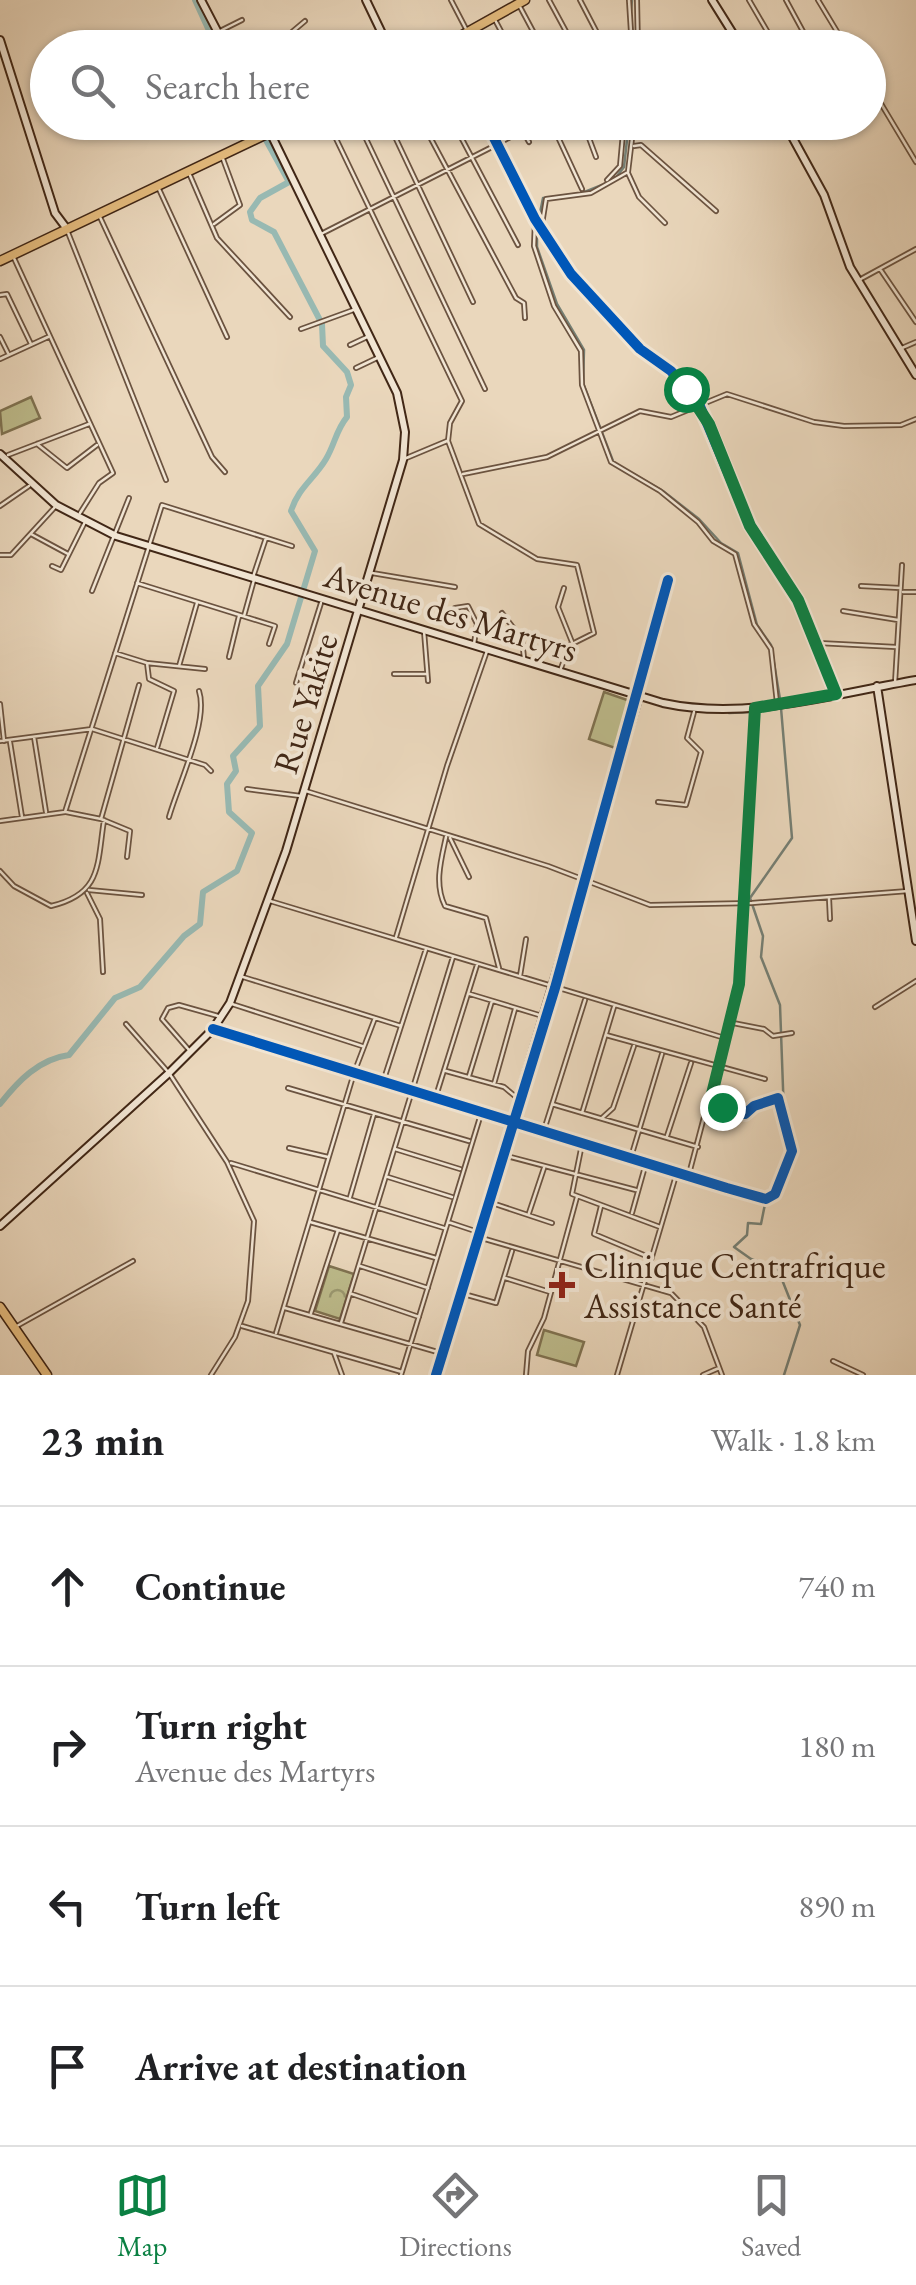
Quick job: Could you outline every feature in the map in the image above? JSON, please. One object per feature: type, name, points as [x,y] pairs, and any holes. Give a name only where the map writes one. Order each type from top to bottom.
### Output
[{"type":"main road","points":[[201,0],[217,30]]},
{"type":"main road","points":[[366,0],[380,30]]},
{"type":"main road","points":[[712,0],[731,30]]},
{"type":"main road","points":[[472,30],[522,2]]},
{"type":"main road","points":[[0,40],[30,133]]},
{"type":"main road","points":[[32,140],[56,213],[67,229]]},
{"type":"main road","points":[[0,261],[257,140]]},
{"type":"main road","name":"Rue Yakite","points":[[0,1226],[190,1052],[213,1029],[230,1003],[270,900],[403,460],[401,406],[322,233],[271,140]]},
{"type":"main road","points":[[496,140],[539,223],[581,287],[642,351],[670,370],[699,404],[750,526],[798,600],[836,694]]},
{"type":"main road","points":[[794,140],[823,192],[850,267],[861,279],[916,375]]},
{"type":"main road","name":"Avenue des Martyrs","points":[[2,459],[56,506],[116,536],[638,696],[695,709],[755,708],[916,680]]},
{"type":"main road","points":[[878,686],[916,941]]},
{"type":"main road","points":[[436,1375],[638,696]]},
{"type":"main road","points":[[0,1307],[47,1375]]},
{"type":"street","points":[[451,0],[467,30]]},
{"type":"street","points":[[549,0],[566,30]]},
{"type":"street","points":[[580,0],[595,30]]},
{"type":"street","points":[[630,0],[631,30]]},
{"type":"street","points":[[637,0],[638,30]]},
{"type":"street","points":[[749,0],[766,30]]},
{"type":"street","points":[[786,0],[802,30]]},
{"type":"street","points":[[818,0],[837,30]]},
{"type":"street","points":[[522,2],[534,30]]},
{"type":"street","points":[[493,18],[500,30]]},
{"type":"street","points":[[222,30],[242,20]]},
{"type":"street","points":[[295,30],[306,21]]},
{"type":"street","points":[[886,112],[916,162]]},
{"type":"street","points":[[337,140],[462,402],[450,423],[448,441],[482,526],[537,559],[580,568],[594,632],[573,643],[560,672]]},
{"type":"street","points":[[367,140],[485,389]]},
{"type":"street","points":[[397,140],[473,302]]},
{"type":"street","points":[[432,140],[516,298],[524,304],[525,318]]},
{"type":"street","points":[[462,140],[518,246]]},
{"type":"street","points":[[322,233],[373,211],[506,140]]},
{"type":"street","points":[[559,140],[582,189]]},
{"type":"street","points":[[590,140],[596,156]]},
{"type":"street","points":[[607,180],[620,166],[622,140]]},
{"type":"street","points":[[632,140],[628,172],[639,197],[664,222]]},
{"type":"street","points":[[631,146],[641,145],[674,170],[682,184],[716,211]]},
{"type":"street","points":[[213,225],[240,205],[221,156]]},
{"type":"street","points":[[188,172],[217,238],[290,317]]},
{"type":"street","points":[[628,172],[586,194],[546,198],[534,246],[556,310],[581,351],[582,385],[615,466],[660,492],[698,522],[713,541],[735,554],[755,626],[771,648],[777,704]]},
{"type":"street","points":[[157,186],[226,337]]},
{"type":"street","points":[[98,214],[212,457],[225,472]]},
{"type":"street","points":[[67,229],[166,480]]},
{"type":"street","points":[[861,279],[914,251],[916,258]]},
{"type":"street","points":[[12,255],[112,475],[99,484],[61,570],[52,566]]},
{"type":"street","points":[[880,269],[916,322]]},
{"type":"street","points":[[0,295],[7,294],[31,344]]},
{"type":"street","points":[[302,329],[357,309]]},
{"type":"street","points":[[0,359],[51,336]]},
{"type":"street","points":[[350,345],[370,336]]},
{"type":"street","points":[[0,338],[9,355]]},
{"type":"street","points":[[901,348],[916,342]]},
{"type":"street","points":[[356,368],[380,356]]},
{"type":"street","points":[[462,474],[485,466],[547,457],[640,411],[670,417],[729,394],[814,422],[844,426],[904,424],[916,419]]},
{"type":"street","points":[[2,459],[90,424]]},
{"type":"street","points":[[403,460],[448,441]]},
{"type":"street","points":[[37,444],[67,468],[98,444]]},
{"type":"street","points":[[0,506],[30,485]]},
{"type":"street","points":[[92,591],[129,498]]},
{"type":"street","points":[[64,812],[162,505],[292,546]]},
{"type":"street","points":[[0,555],[11,554],[56,506]]},
{"type":"street","points":[[30,534],[69,554]]},
{"type":"street","points":[[229,656],[266,538]]},
{"type":"street","points":[[895,683],[902,565]]},
{"type":"street","points":[[370,573],[455,586]]},
{"type":"street","points":[[638,696],[668,580]]},
{"type":"street","points":[[136,583],[275,626],[269,644]]},
{"type":"street","points":[[861,586],[916,592]]},
{"type":"street","points":[[564,588],[558,607],[573,643]]},
{"type":"street","points":[[296,682],[322,598]]},
{"type":"street","points":[[178,667],[197,603]]},
{"type":"street","points":[[455,608],[468,606],[473,614],[474,646]]},
{"type":"street","points":[[843,611],[900,620]]},
{"type":"street","points":[[502,613],[522,640],[524,660]]},
{"type":"street","points":[[424,630],[428,681]]},
{"type":"street","points":[[221,644],[232,643]]},
{"type":"street","points":[[814,643],[898,647]]},
{"type":"street","points":[[396,938],[427,830],[488,650]]},
{"type":"street","points":[[114,653],[147,662],[205,669]]},
{"type":"street","points":[[147,662],[152,682],[174,691],[156,749]]},
{"type":"street","points":[[394,674],[428,674]]},
{"type":"street","points":[[103,972],[100,919],[88,890],[102,819],[140,685]]},
{"type":"street","points":[[169,817],[202,703],[199,691]]},
{"type":"street","points":[[0,704],[4,741],[22,818]]},
{"type":"street","points":[[689,1175],[732,1022],[748,903],[755,708]]},
{"type":"street","points":[[658,802],[686,805],[701,749],[687,738],[695,709]]},
{"type":"street","points":[[4,741],[92,728],[187,759],[211,771]]},
{"type":"street","points":[[34,737],[46,814]]},
{"type":"street","points":[[247,788],[303,793],[584,879],[653,905],[748,903],[908,891]]},
{"type":"street","points":[[0,821],[64,812],[102,819],[130,832],[128,857]]},
{"type":"street","points":[[448,836],[470,878]]},
{"type":"street","points":[[448,836],[439,878],[442,901],[445,906],[486,918],[498,953],[499,970]]},
{"type":"street","points":[[0,871],[14,886],[51,906],[88,890],[142,895]]},
{"type":"street","points":[[829,896],[830,919]]},
{"type":"street","points":[[270,900],[728,1039]]},
{"type":"street","points":[[520,977],[526,939]]},
{"type":"street","points":[[384,1082],[427,947]]},
{"type":"street","points":[[342,1323],[453,956]]},
{"type":"street","points":[[436,1098],[478,964]]},
{"type":"street","points":[[243,977],[401,1026]]},
{"type":"street","points":[[875,1007],[916,981]]},
{"type":"street","points":[[469,993],[545,1018]]},
{"type":"street","points":[[543,1132],[586,997]]},
{"type":"street","points":[[468,1078],[492,1001]]},
{"type":"street","points":[[230,1003],[363,1046]]},
{"type":"street","points":[[190,1052],[162,1019],[168,1008],[180,1005],[222,1017]]},
{"type":"street","points":[[582,1112],[614,1005]]},
{"type":"street","points":[[494,1084],[515,1008]]},
{"type":"street","points":[[276,1332],[374,1018]]},
{"type":"street","points":[[732,1022],[780,1036],[792,1033]]},
{"type":"street","points":[[126,1024],[169,1072],[227,1162],[254,1221],[250,1284],[240,1326],[211,1375]]},
{"type":"street","points":[[213,1029],[766,1198],[779,1191],[792,1150],[778,1098],[754,1106],[745,1114],[726,1110],[711,1098]]},
{"type":"street","points":[[606,1035],[719,1070],[765,1079]]},
{"type":"street","points":[[602,1118],[614,1106],[635,1044]]},
{"type":"street","points":[[631,1157],[662,1053]]},
{"type":"street","points":[[667,1137],[691,1061]]},
{"type":"street","points":[[444,1070],[504,1087],[524,1086]]},
{"type":"street","points":[[504,1087],[519,1102]]},
{"type":"street","points":[[288,1088],[470,1142]]},
{"type":"street","points":[[552,1104],[698,1148]]},
{"type":"street","points":[[350,1197],[375,1112]]},
{"type":"street","points":[[240,1326],[276,1332],[401,1374],[452,1198],[482,1112]]},
{"type":"street","points":[[582,1144],[570,1190],[577,1197],[662,1227]]},
{"type":"street","points":[[289,1148],[329,1157]]},
{"type":"street","points":[[394,1149],[461,1169]]},
{"type":"street","points":[[502,1155],[636,1190]]},
{"type":"street","points":[[227,1162],[445,1228]]},
{"type":"street","points":[[632,1214],[646,1162]]},
{"type":"street","points":[[528,1215],[544,1167]]},
{"type":"street","points":[[617,1375],[677,1171]]},
{"type":"street","points":[[386,1177],[452,1198]]},
{"type":"street","points":[[526,1375],[528,1350],[552,1292],[577,1197]]},
{"type":"street","points":[[488,1202],[552,1223]]},
{"type":"street","points":[[601,1204],[594,1234],[651,1258]]},
{"type":"street","points":[[309,1221],[436,1258]]},
{"type":"street","points":[[447,1221],[512,1249],[669,1292],[704,1328],[722,1375]]},
{"type":"street","points":[[310,1314],[338,1230]]},
{"type":"street","points":[[460,1293],[496,1303],[512,1249]]},
{"type":"street","points":[[16,1326],[133,1260]]},
{"type":"street","points":[[358,1266],[428,1288]]},
{"type":"street","points":[[504,1277],[552,1292]]},
{"type":"street","points":[[350,1293],[419,1316]]},
{"type":"street","points":[[284,1308],[442,1354]]},
{"type":"street","points":[[334,1351],[342,1375]]},
{"type":"street","points":[[832,1362],[863,1375]]},
{"type":"street","points":[[382,1375],[385,1367]]},
{"type":"street","points":[[703,1375],[719,1368]]},
{"type":"green space","points":[[31,397],[40,418],[2,434],[0,411]]},
{"type":"green space","points":[[604,692],[633,702],[618,749],[589,739]]},
{"type":"green space","points":[[329,1266],[354,1274],[340,1319],[315,1311]]},
{"type":"green space","points":[[544,1330],[584,1342],[576,1366],[537,1355]]},
{"type":"waterway","points":[[195,0],[209,30]]},
{"type":"waterway","points":[[631,11],[632,0]]},
{"type":"waterway","points":[[631,19],[632,30]]},
{"type":"waterway","points":[[0,1104],[30,1072],[69,1055],[115,998],[140,987],[184,936],[200,924],[203,892],[237,871],[252,833],[229,812],[227,784],[236,771],[233,756],[260,726],[258,686],[287,644],[315,551],[291,511],[326,459],[347,417],[346,397],[351,385],[347,372],[323,346],[322,324],[274,232],[252,220],[250,212],[260,198],[289,182],[266,140]]},
{"type":"waterway","points":[[617,176],[624,167],[627,140]]},
{"type":"waterway","points":[[582,193],[602,185]]},
{"type":"waterway","points":[[539,218],[543,198],[564,196]]},
{"type":"waterway","points":[[537,226],[537,247],[557,304],[584,350],[583,383],[613,461]]},
{"type":"waterway","points":[[632,473],[663,491],[699,519],[721,543],[738,553],[757,625],[771,645],[780,699]]},
{"type":"waterway","points":[[757,711],[781,708],[792,838],[750,898],[763,936],[761,957],[780,1005],[784,1115]]},
{"type":"waterway","points":[[729,713],[752,712]]},
{"type":"waterway","points":[[784,1375],[800,1325],[777,1267],[751,1259],[734,1247],[747,1235],[748,1223],[761,1224],[765,1204],[782,1193],[795,1150],[788,1133]]},
{"type":"cycle path","points":[[495,140],[535,219],[571,274],[640,349],[671,371],[699,404],[750,525],[800,604],[836,694]]},
{"type":"cycle path","points":[[436,1375],[555,988],[668,580]]},
{"type":"cycle path","points":[[213,1029],[727,1188],[766,1199],[775,1194],[792,1151],[778,1098],[754,1106],[745,1114],[726,1110],[711,1099]]},
{"type":"place","name":"Clinique Centrafrique Assistance Santé","points":[[562,1285]]},
{"type":"route","points":[[686,389],[709,424],[750,526],[798,600],[836,694],[755,708],[739,984],[711,1098],[722,1107]]}]
